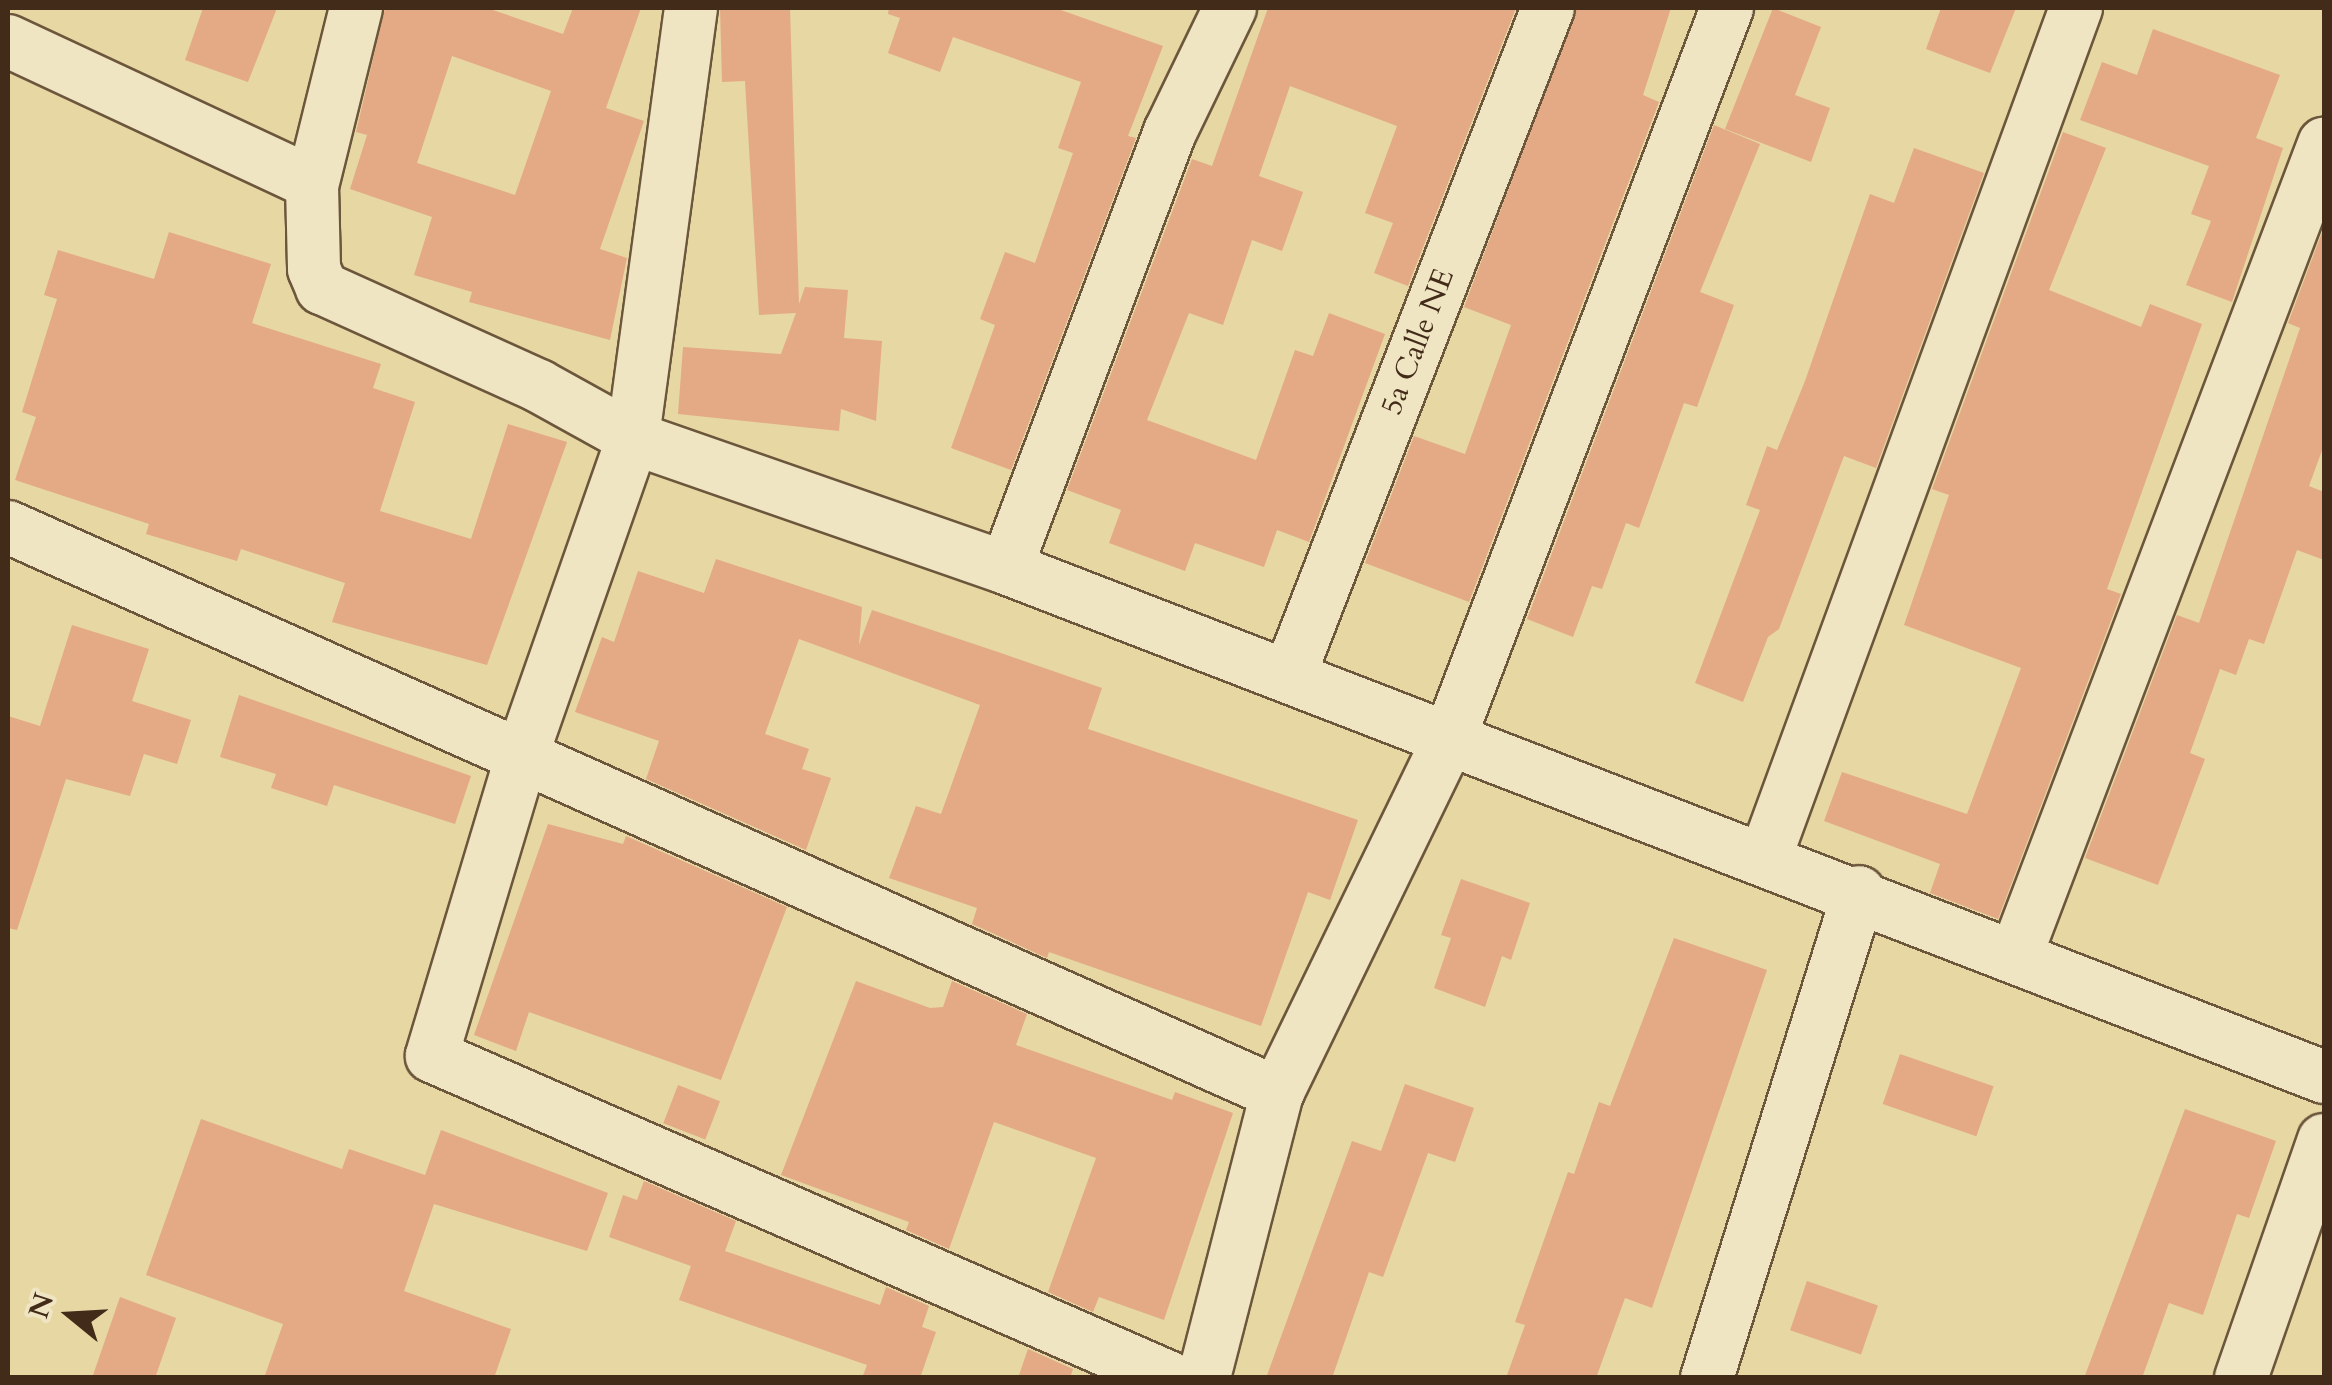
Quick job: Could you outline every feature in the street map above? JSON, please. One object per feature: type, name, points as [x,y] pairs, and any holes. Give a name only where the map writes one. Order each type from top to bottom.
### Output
[{"type":"street","points":[[356,8],[312,186],[314,269],[322,288],[540,386],[633,438],[1006,568],[1858,892],[2324,1077]]},
{"type":"street","points":[[691,8],[633,438],[523,752],[432,1056],[1170,1378]]},
{"type":"street","points":[[1006,568],[1170,132],[1230,8]]},
{"type":"street","name":"5a Calle NE","points":[[1288,676],[1548,8]]},
{"type":"street","points":[[1204,1378],[1278,1094],[1450,738],[1727,8]]},
{"type":"street","points":[[1766,858],[2076,8]]},
{"type":"street","points":[[19,32],[312,186]]},
{"type":"street","points":[[2016,954],[2324,144]]},
{"type":"street","points":[[8,527],[523,752],[1278,1094]]},
{"type":"street","points":[[1707,1378],[1858,892]]},
{"type":"street","points":[[2241,1378],[2324,1140]]},
{"type":"building","points":[[203,8],[277,8],[248,82],[185,60]]},
{"type":"building","points":[[385,8],[487,8],[563,34],[573,8],[641,8],[606,108],[644,121],[600,249],[627,258],[610,340],[469,302],[472,292],[414,275],[432,217],[350,189],[367,135],[356,132]],"holes":[[[452,56],[551,91],[515,195],[417,163]]]},
{"type":"building","points":[[720,8],[790,8],[799,304],[805,287],[848,290],[844,338],[882,341],[876,421],[841,409],[839,431],[678,414],[683,347],[781,354],[796,313],[759,315],[745,81],[722,82]]},
{"type":"building","points":[[889,8],[1055,8],[1163,46],[1128,136],[1136,138],[1011,470],[951,448],[995,325],[980,319],[1005,252],[1035,263],[1073,153],[1058,148],[1081,82],[953,37],[940,72],[888,53],[900,18],[888,14]]},
{"type":"building","points":[[1268,8],[1516,8],[1408,286],[1374,273],[1393,223],[1365,213],[1397,126],[1290,86],[1259,176],[1303,192],[1282,251],[1252,240],[1223,325],[1189,313],[1147,420],[1256,460],[1295,350],[1313,356],[1329,313],[1385,334],[1309,542],[1277,530],[1264,567],[1195,543],[1185,571],[1109,543],[1121,510],[1067,490],[1192,159],[1212,166]]},
{"type":"building","points":[[1577,8],[1671,8],[1643,95],[1659,102],[1469,602],[1365,563],[1414,436],[1465,454],[1511,325],[1464,307]]},
{"type":"building","points":[[1773,8],[1821,27],[1795,95],[1830,108],[1811,162],[1725,129]]},
{"type":"building","points":[[1941,8],[2016,8],[1990,73],[1926,49]]},
{"type":"building","points":[[2153,29],[2280,75],[2256,138],[2283,148],[2232,302],[2186,285],[2211,221],[2191,214],[2209,166],[2080,120],[2102,62],[2137,75]]},
{"type":"building","points":[[1714,125],[1760,144],[1700,292],[1734,305],[1697,407],[1684,403],[1639,528],[1626,523],[1602,589],[1592,586],[1573,637],[1527,619]]},
{"type":"building","points":[[2063,132],[2106,148],[2049,290],[2141,327],[2150,304],[2202,324],[2107,589],[2121,594],[1998,919],[1930,893],[1940,864],[1824,821],[1842,772],[1967,814],[2021,668],[1904,625],[1949,495],[1932,489]]},
{"type":"building","points":[[1914,148],[1984,173],[1876,468],[1844,456],[1779,629],[1768,637],[1743,702],[1695,683],[1760,510],[1746,505],[1767,446],[1777,450],[1805,381],[1870,194],[1894,203]]},
{"type":"building","points":[[2324,227],[2324,445],[2309,486],[2324,492],[2324,560],[2297,550],[2264,644],[2249,639],[2236,675],[2220,669],[2190,753],[2205,759],[2158,885],[2085,858],[2177,615],[2199,623],[2300,328],[2288,323]]},
{"type":"building","points":[[169,232],[271,264],[252,323],[381,364],[373,388],[415,402],[380,511],[471,539],[508,424],[567,442],[487,665],[332,622],[345,583],[241,549],[237,561],[146,534],[149,524],[15,480],[36,417],[22,412],[57,299],[44,295],[58,250],[154,279]]},
{"type":"building","points":[[716,559],[862,607],[859,645],[872,610],[1102,688],[1088,729],[1358,820],[1330,900],[1308,892],[1261,1026],[1049,952],[1047,958],[972,924],[977,908],[889,878],[916,806],[941,814],[980,705],[799,639],[765,734],[809,749],[802,769],[831,778],[806,850],[646,779],[659,741],[575,712],[602,637],[614,642],[638,571],[704,593]]},
{"type":"building","points":[[72,625],[149,649],[132,701],[191,720],[177,764],[144,754],[130,796],[66,779],[17,930],[8,928],[8,716],[40,726]]},
{"type":"building","points":[[239,695],[471,776],[455,824],[334,785],[327,806],[271,788],[276,774],[220,757]]},
{"type":"building","points":[[548,824],[623,844],[626,836],[787,907],[721,1080],[529,1012],[516,1051],[474,1035]]},
{"type":"building","points":[[1461,879],[1530,903],[1511,960],[1502,956],[1485,1007],[1434,988],[1451,938],[1441,935]]},
{"type":"building","points":[[1674,938],[1767,970],[1652,1308],[1625,1298],[1596,1378],[1506,1378],[1525,1325],[1515,1322],[1568,1172],[1574,1174],[1599,1102],[1610,1106]]},
{"type":"building","points":[[856,981],[930,1008],[943,1007],[952,981],[1027,1014],[1016,1045],[1172,1100],[1175,1092],[1233,1113],[1164,1320],[1099,1297],[1093,1312],[1048,1292],[1096,1158],[994,1122],[949,1249],[906,1230],[909,1222],[781,1175]]},
{"type":"building","points":[[1900,1054],[1994,1086],[1976,1136],[1883,1104]]},
{"type":"building","points":[[1405,1084],[1474,1108],[1455,1162],[1428,1153],[1383,1277],[1369,1272],[1332,1378],[1266,1378],[1352,1141],[1381,1151]]},
{"type":"building","points":[[678,1085],[720,1101],[705,1139],[663,1123]]},
{"type":"building","points":[[2185,1109],[2276,1141],[2249,1218],[2237,1214],[2203,1315],[2169,1303],[2142,1378],[2084,1378]]},
{"type":"building","points":[[201,1119],[342,1169],[349,1149],[425,1175],[441,1130],[608,1193],[587,1251],[434,1204],[404,1291],[511,1329],[494,1378],[264,1378],[283,1324],[146,1275]]},
{"type":"building","points":[[644,1181],[736,1221],[725,1251],[880,1305],[886,1287],[929,1306],[922,1327],[936,1332],[920,1378],[862,1378],[867,1365],[679,1300],[691,1266],[609,1237],[623,1195],[637,1200]]},
{"type":"building","points":[[1807,1281],[1878,1305],[1861,1355],[1790,1330]]},
{"type":"building","points":[[120,1297],[176,1318],[155,1378],[92,1378]]},
{"type":"building","points":[[1028,1349],[1073,1369],[1070,1378],[1018,1378]]}]
